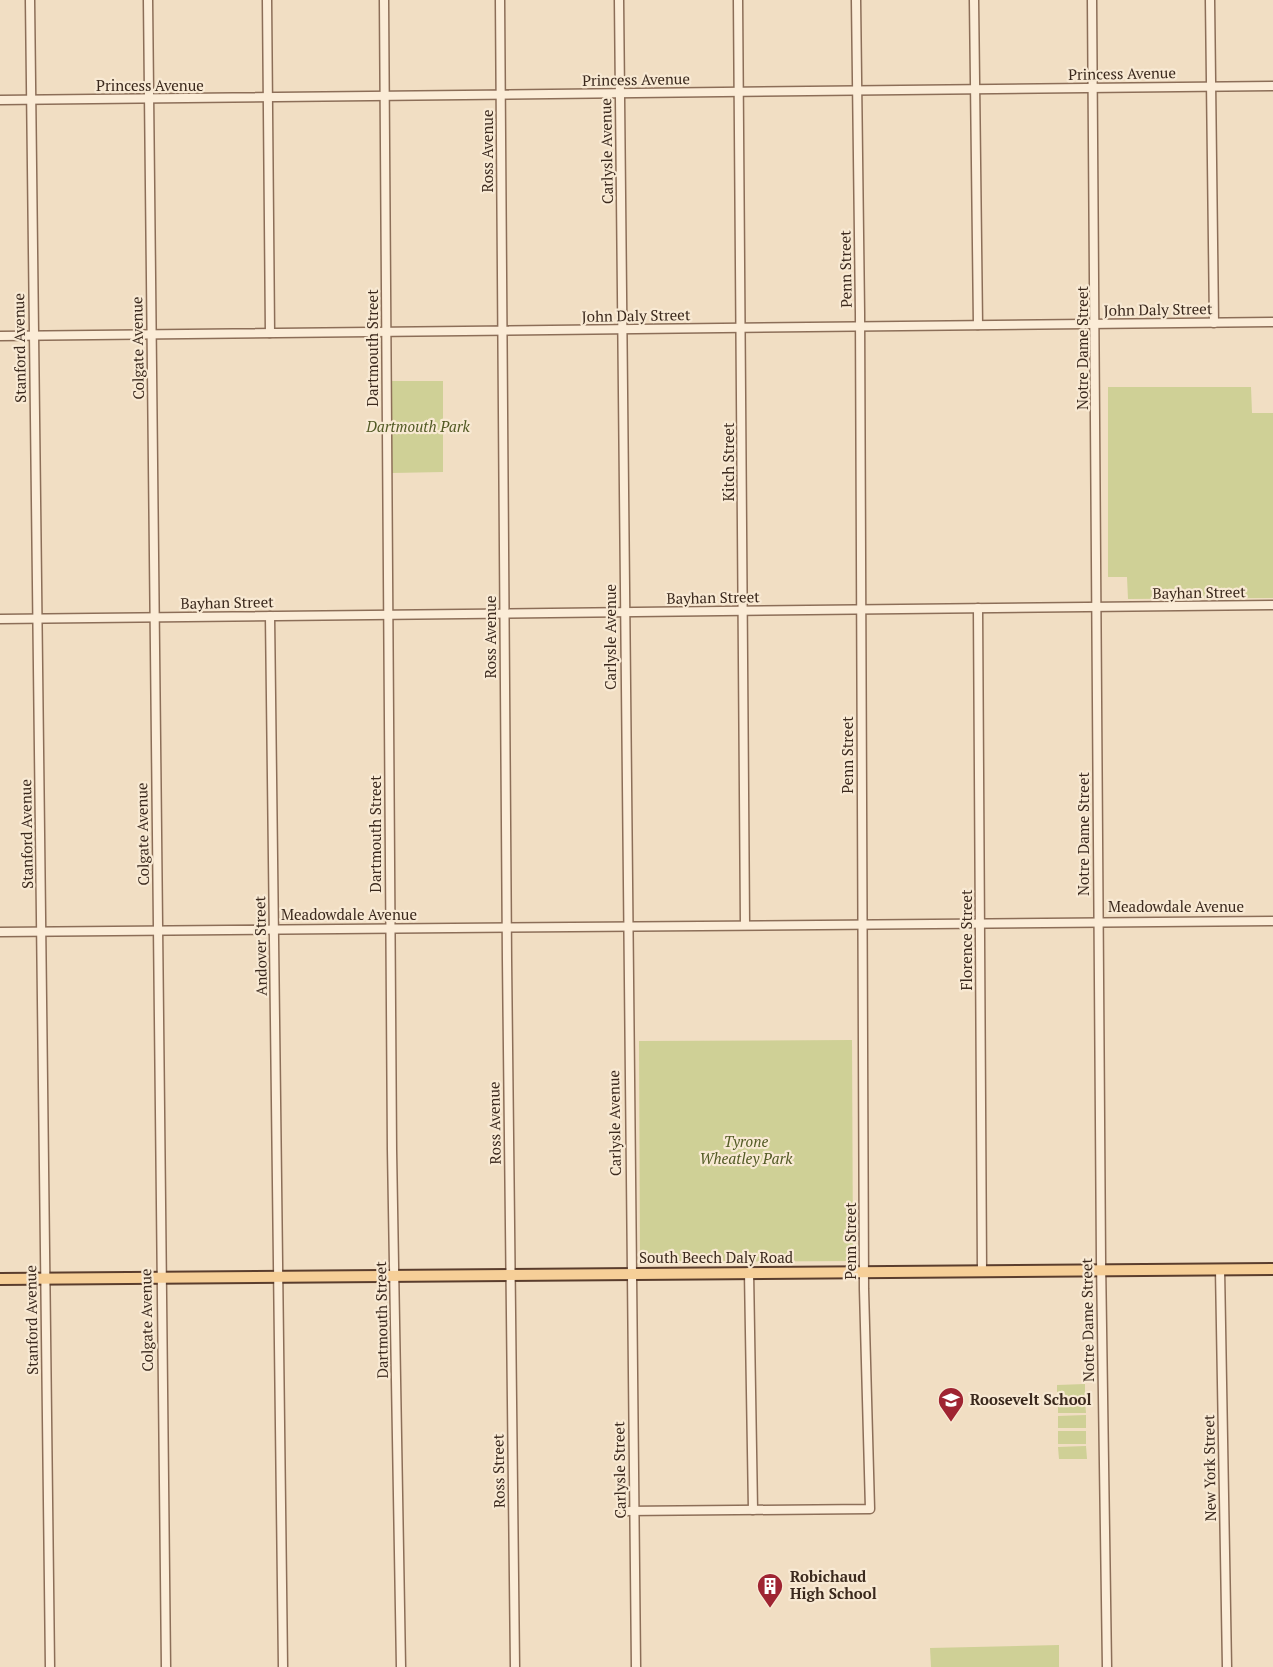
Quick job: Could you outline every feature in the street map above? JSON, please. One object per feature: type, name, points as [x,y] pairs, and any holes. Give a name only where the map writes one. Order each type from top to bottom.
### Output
[{"type":"main road","name":"South Beech Daly Road","points":[[45,1279],[1273,1269]]},
{"type":"main road","points":[[0,1279],[45,1279]]},
{"type":"street","name":"Stanford Avenue","points":[[30,0],[50,1667]]},
{"type":"street","name":"Colgate Avenue","points":[[148,0],[166,1667]]},
{"type":"street","points":[[267,0],[270,333]]},
{"type":"street","name":"Dartmouth Street","points":[[384,0],[390,928],[401,1667]]},
{"type":"street","name":"Ross Avenue","points":[[500,0],[510,1274]]},
{"type":"street","name":"Carlysle Avenue","points":[[620,0],[630,1273]]},
{"type":"street","name":"Kitch Street","points":[[738,0],[745,924]]},
{"type":"street","name":"Penn Street","points":[[753,1510],[870,1509],[865,1271],[856,0]]},
{"type":"street","points":[[974,0],[978,325]]},
{"type":"street","name":"Notre Dame Street","points":[[1092,0],[1101,1270],[1107,1667]]},
{"type":"street","points":[[1210,0],[1214,323]]},
{"type":"street","name":"Princess Avenue","points":[[0,100],[1273,86]]},
{"type":"street","name":"John Daly Street","points":[[0,336],[1273,322]]},
{"type":"street","name":"Bayhan Street","points":[[0,619],[1273,605]]},
{"type":"street","name":"Florence Street","points":[[978,608],[982,1271]]},
{"type":"street","name":"Andover Street","points":[[270,616],[283,1667]]},
{"type":"street","name":"Meadowdale Avenue","points":[[0,932],[1273,921]]},
{"type":"street","name":"New York Street","points":[[1220,1269],[1227,1667]]},
{"type":"street","points":[[624,1511],[753,1510],[749,1272]]},
{"type":"street","name":"Carlysle Street","points":[[630,1273],[636,1667]]},
{"type":"street","name":"Ross Street","points":[[510,1274],[517,1511],[515,1667]]},
{"type":"green space","name":"Dartmouth Park","points":[[392,381],[443,381],[443,472],[392,473]]},
{"type":"green space","points":[[1108,387],[1251,387],[1252,413],[1273,413],[1273,598],[1128,599],[1127,577],[1108,577]]},
{"type":"green space","name":"Tyrone Wheatley Park","points":[[852,1040],[853,1261],[640,1262],[639,1041]]},
{"type":"green space","points":[[1085,1384],[1085,1397],[1057,1397],[1057,1385]]},
{"type":"green space","points":[[1058,1400],[1085,1400],[1086,1413],[1058,1413]]},
{"type":"green space","points":[[1086,1415],[1086,1428],[1058,1428],[1058,1416]]},
{"type":"green space","points":[[1058,1431],[1086,1431],[1086,1444],[1058,1444]]},
{"type":"green space","points":[[1086,1446],[1087,1459],[1059,1459],[1058,1447]]},
{"type":"green space","points":[[1059,1645],[1059,1667],[931,1667],[930,1648]]},
{"type":"place","name":"Roosevelt School","points":[[951,1423]]},
{"type":"place","name":"Robichaud High School","points":[[770,1609]]}]
